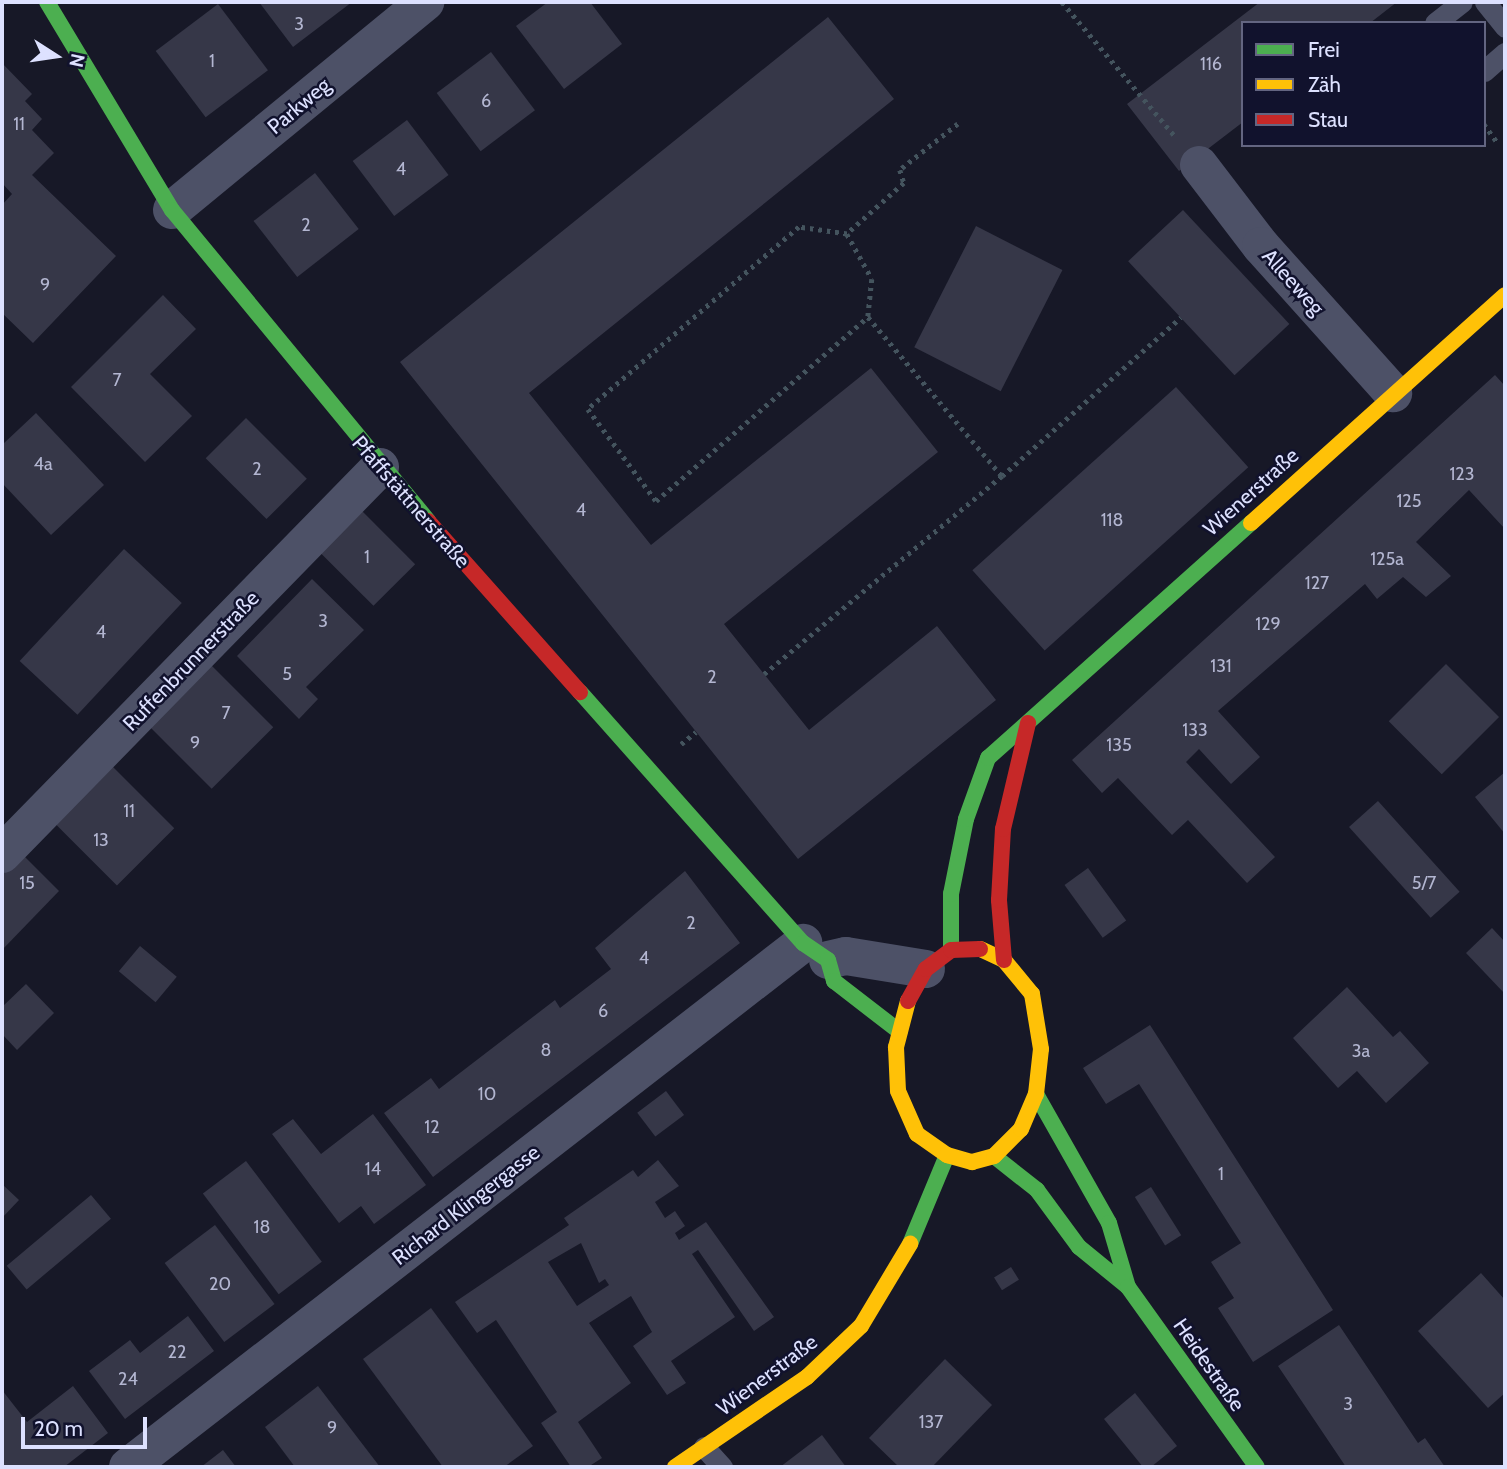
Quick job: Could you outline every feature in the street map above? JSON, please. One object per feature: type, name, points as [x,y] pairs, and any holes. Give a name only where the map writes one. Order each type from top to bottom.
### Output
[{"type":"street","name":"Pfaffstättnerstraße","points":[[47,2],[172,210],[380,467],[815,951],[834,981],[900,1032]]},
{"type":"street","name":"Parkweg","points":[[172,210],[425,2]]},
{"type":"street","name":"Alleeweg","points":[[1199,165],[1261,246],[1393,393]]},
{"type":"street","name":"Wienerstraße","points":[[994,1156],[972,1162],[947,1155],[917,1133],[898,1091],[900,1032],[907,1002],[939,960],[966,819],[988,758],[1505,295]]},
{"type":"street","name":"Ruffenbrunnerstraße","points":[[2,854],[380,467]]},
{"type":"street","points":[[1004,960],[999,900],[1003,829],[1028,723]]},
{"type":"street","points":[[815,951],[846,956],[939,960],[980,949],[1004,960],[1032,994],[1041,1049],[1036,1094],[1021,1129],[994,1156]]},
{"type":"street","name":"Richard Klingergasse","points":[[128,1467],[815,951]]},
{"type":"street","name":"Heidestraße","points":[[1036,1094],[1109,1223],[1128,1287]]},
{"type":"street","name":"Wienerstraße","points":[[675,1467],[807,1377],[861,1326],[900,1269],[947,1155]]},
{"type":"street","name":"Heidestraße","points":[[994,1156],[1037,1190],[1079,1247],[1128,1287],[1257,1467]]},
{"type":"lane","points":[[1438,21],[1462,2]]},
{"type":"lane","points":[[1485,2],[1505,27]]},
{"type":"lane","points":[[1486,69],[1505,53]]},
{"type":"lane","points":[[704,1447],[722,1467]]},
{"type":"path","points":[[1065,2],[1199,165]]},
{"type":"path","points":[[848,233],[872,279],[868,317],[656,501],[588,409],[799,227],[848,233],[904,183],[900,170],[958,124]]},
{"type":"path","points":[[1486,127],[1497,142]]},
{"type":"path","points":[[868,317],[1002,476]]},
{"type":"path","points":[[764,674],[1002,476],[1181,317]]},
{"type":"building","points":[[259,2],[352,2],[293,47]]},
{"type":"building","points":[[548,2],[590,2],[622,44],[564,89],[516,26]]},
{"type":"building","points":[[1260,2],[1397,2],[1373,21],[1241,21],[1241,124],[1179,171],[1127,104]]},
{"type":"building","points":[[218,4],[268,70],[206,117],[156,51]]},
{"type":"building","points":[[828,17],[894,99],[529,393],[651,545],[871,368],[938,452],[724,624],[809,730],[937,626],[996,700],[798,859],[400,362]]},
{"type":"building","points":[[491,52],[535,110],[481,151],[437,93]]},
{"type":"building","points":[[2,63],[32,94],[25,101],[42,119],[32,130],[54,153],[32,175],[116,256],[33,343],[2,313],[2,205],[12,194],[2,183]]},
{"type":"building","points":[[407,120],[449,175],[394,216],[353,161]]},
{"type":"building","points":[[315,173],[359,229],[297,277],[254,221]]},
{"type":"building","points":[[1183,210],[1289,324],[1235,375],[1128,261]]},
{"type":"building","points":[[976,226],[1062,270],[1001,391],[914,347]]},
{"type":"building","points":[[163,295],[196,329],[150,374],[192,416],[145,462],[71,387]]},
{"type":"building","points":[[1495,375],[1505,386],[1505,529],[1469,490],[1416,542],[1451,576],[1426,597],[1403,577],[1377,599],[1365,584],[1218,711],[1260,757],[1231,784],[1199,749],[1186,762],[1275,857],[1247,883],[1188,820],[1172,835],[1118,778],[1102,793],[1072,760]]},
{"type":"building","points":[[1176,387],[1248,467],[1045,651],[972,570]]},
{"type":"building","points":[[36,413],[104,485],[51,535],[2,483],[2,445]]},
{"type":"building","points":[[246,418],[307,479],[267,519],[206,458]]},
{"type":"building","points":[[360,509],[415,564],[373,606],[318,551]]},
{"type":"building","points":[[124,549],[182,603],[77,715],[20,661]]},
{"type":"building","points":[[312,579],[364,630],[306,687],[318,699],[299,719],[237,656]]},
{"type":"building","points":[[1446,664],[1499,717],[1442,774],[1389,721]]},
{"type":"building","points":[[211,665],[273,727],[212,789],[149,727]]},
{"type":"building","points":[[112,766],[174,828],[117,886],[55,823]]},
{"type":"building","points":[[1505,772],[1505,834],[1475,797]]},
{"type":"building","points":[[1378,801],[1460,892],[1431,918],[1349,827]]},
{"type":"building","points":[[22,854],[59,891],[2,950],[2,875]]},
{"type":"building","points":[[1088,868],[1126,921],[1103,938],[1065,885]]},
{"type":"building","points":[[685,871],[740,943],[433,1177],[384,1113],[431,1078],[439,1089],[555,1000],[560,1008],[611,969],[595,948]]},
{"type":"building","points":[[1492,928],[1505,942],[1505,994],[1466,953]]},
{"type":"building","points":[[140,946],[177,977],[156,1002],[119,971]]},
{"type":"building","points":[[26,984],[54,1013],[17,1050],[2,1034],[2,1007]]},
{"type":"building","points":[[1347,987],[1393,1037],[1400,1031],[1429,1063],[1386,1103],[1357,1071],[1338,1088],[1293,1038]]},
{"type":"building","points":[[1150,1025],[1333,1310],[1253,1362],[1218,1308],[1234,1298],[1211,1262],[1241,1243],[1139,1084],[1106,1104],[1083,1068]]},
{"type":"building","points":[[666,1091],[684,1115],[655,1137],[637,1113]]},
{"type":"building","points":[[373,1114],[426,1185],[374,1224],[361,1206],[339,1223],[272,1134],[293,1119],[321,1154]]},
{"type":"building","points":[[658,1160],[679,1186],[655,1202],[665,1218],[675,1211],[685,1226],[675,1233],[679,1240],[706,1222],[774,1317],[754,1331],[698,1250],[692,1254],[735,1317],[671,1361],[686,1383],[667,1395],[633,1346],[652,1332],[631,1296],[589,1323],[631,1383],[578,1422],[602,1458],[588,1467],[571,1467],[541,1423],[557,1412],[496,1320],[477,1333],[455,1302],[569,1225],[564,1218],[633,1170],[638,1177]],"holes":[[[581,1243],[599,1283],[605,1279],[609,1285],[577,1306],[548,1262]]]},
{"type":"building","points":[[246,1161],[322,1262],[279,1294],[203,1193]]},
{"type":"building","points":[[2,1184],[19,1200],[2,1218]]},
{"type":"building","points":[[1151,1187],[1181,1235],[1165,1245],[1135,1197]]},
{"type":"building","points":[[91,1195],[111,1219],[27,1289],[7,1266]]},
{"type":"building","points":[[215,1225],[275,1304],[224,1342],[165,1263]]},
{"type":"building","points":[[1011,1267],[1019,1280],[1002,1290],[994,1278]]},
{"type":"building","points":[[1481,1273],[1505,1300],[1505,1393],[1488,1408],[1418,1331]]},
{"type":"building","points":[[431,1308],[533,1446],[504,1467],[443,1467],[363,1359]]},
{"type":"building","points":[[188,1316],[214,1351],[125,1419],[89,1371],[130,1340],[140,1353]]},
{"type":"building","points":[[1339,1325],[1418,1443],[1425,1438],[1445,1467],[1346,1467],[1278,1366]]},
{"type":"building","points":[[945,1359],[992,1405],[932,1467],[899,1467],[869,1438]]},
{"type":"building","points":[[73,1386],[108,1433],[64,1467],[2,1467],[2,1390],[27,1422]]},
{"type":"building","points":[[318,1386],[380,1467],[295,1467],[265,1427]]},
{"type":"building","points":[[1135,1393],[1177,1446],[1151,1467],[1143,1467],[1104,1419]]},
{"type":"building","points":[[822,1435],[846,1467],[780,1467]]},
{"type":"building","points":[[223,1450],[236,1467],[201,1467]]},
{"type":"traffic: fast","points":[[47,2],[172,210],[428,521]]},
{"type":"traffic: fast","points":[[951,950],[951,894],[966,819],[988,758],[1251,523]]},
{"type":"traffic: fast","points":[[580,692],[803,943],[828,960],[834,981],[900,1032]]},
{"type":"traffic: fast","points":[[1036,1094],[1109,1223],[1128,1287]]},
{"type":"traffic: fast","points":[[910,1244],[947,1155]]},
{"type":"traffic: fast","points":[[994,1156],[1037,1190],[1079,1247],[1128,1287],[1257,1467]]},
{"type":"traffic: slow","points":[[1251,523],[1505,295]]},
{"type":"traffic: slow","points":[[908,1001],[896,1047],[898,1091],[917,1134],[947,1155],[972,1162],[994,1156],[1021,1129],[1036,1094],[1041,1049],[1032,994],[1004,960],[980,949]]},
{"type":"traffic: slow","points":[[675,1467],[807,1377],[861,1326],[910,1244]]},
{"type":"traffic: jam","points":[[428,521],[580,692]]},
{"type":"traffic: jam","points":[[1004,960],[999,900],[1003,829],[1028,723]]},
{"type":"traffic: jam","points":[[908,1001],[926,969],[951,950],[980,949]]}]
